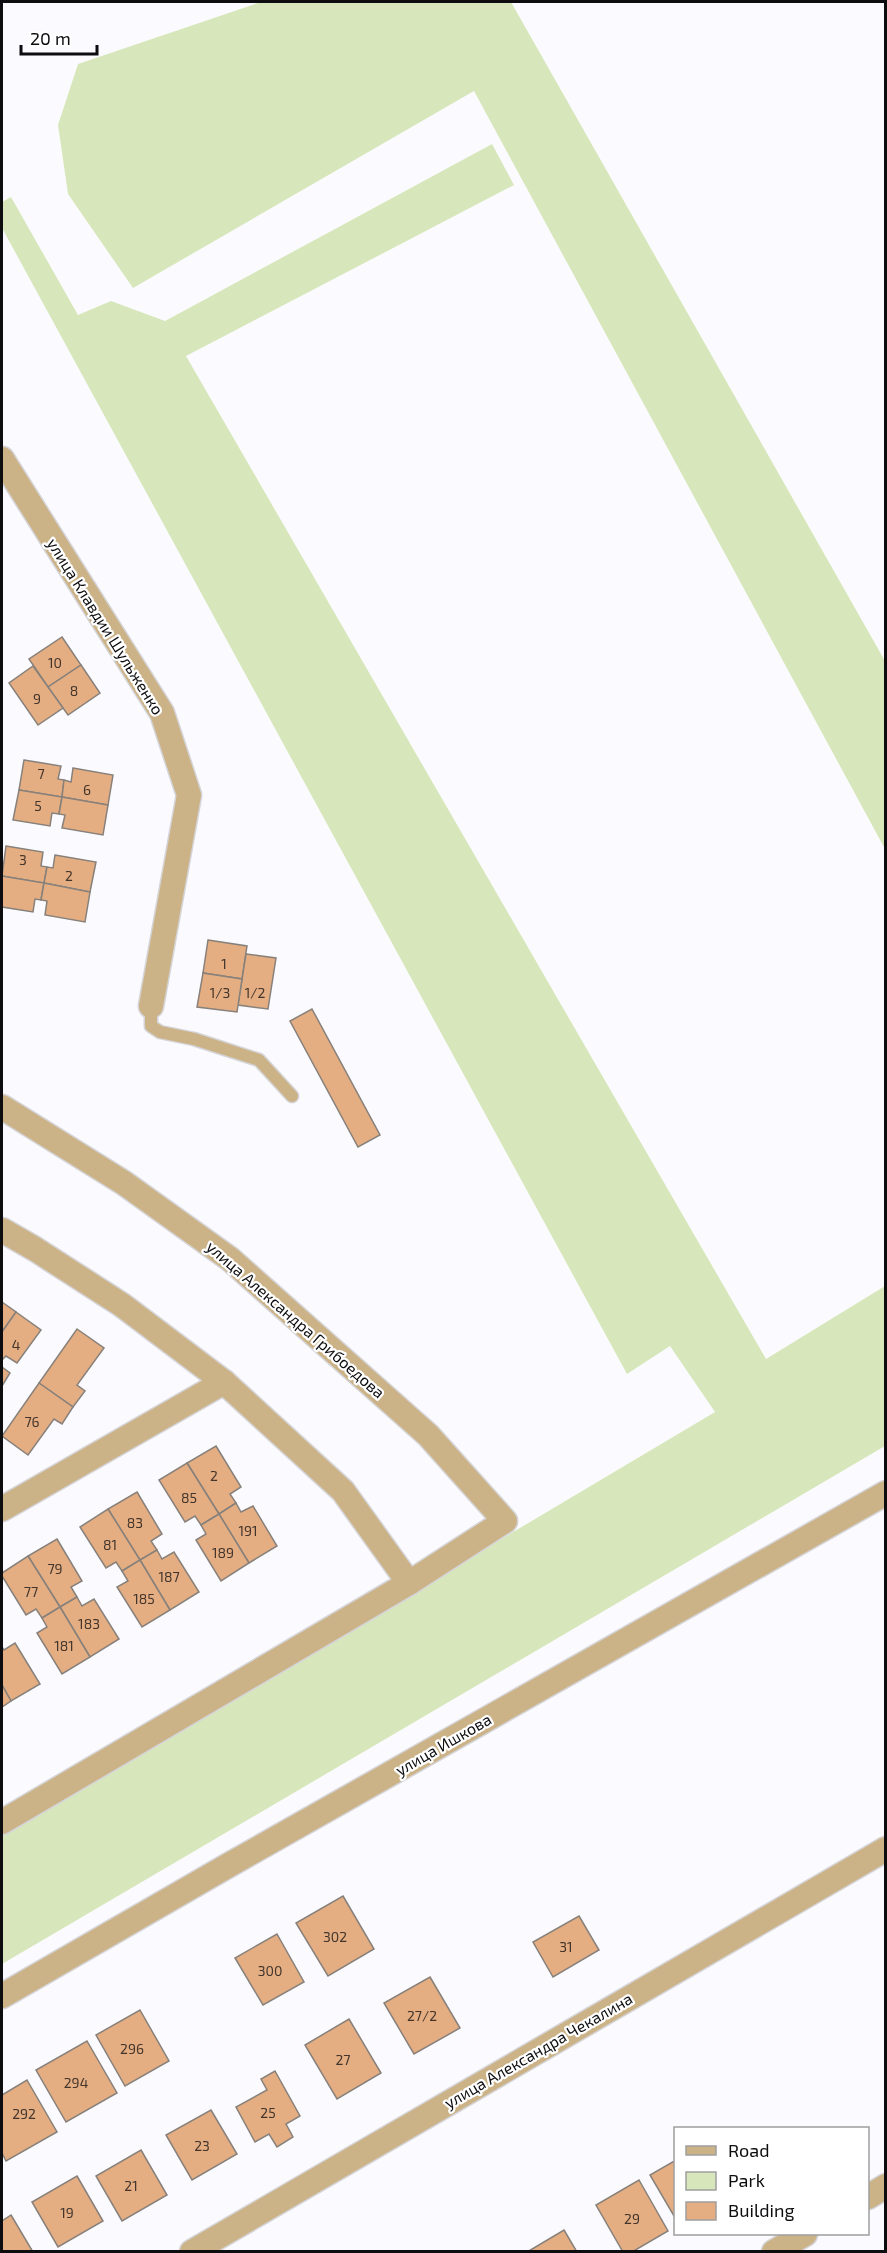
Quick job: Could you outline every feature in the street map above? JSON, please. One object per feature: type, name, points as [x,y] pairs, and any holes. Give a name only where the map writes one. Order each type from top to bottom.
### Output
[{"type":"street","name":"улица Клавдии Шульженко","points":[[2,490],[4,463]]},
{"type":"street","name":"улица Клавдии Шульженко","points":[[4,463],[162,713],[189,795],[151,1006]]},
{"type":"street","name":"улица Александра Грибоедова","points":[[2,1107],[124,1183],[230,1258],[428,1435],[505,1521],[409,1583]]},
{"type":"street","points":[[2,1230],[122,1305],[224,1382],[343,1491],[409,1583],[2,1822]]},
{"type":"street","points":[[2,1509],[224,1382]]},
{"type":"street","name":"улица Ишкова","points":[[2,1996],[885,1493]]},
{"type":"street","name":"улица Александра Чекалина","points":[[192,2252],[885,1849]]},
{"type":"street","points":[[869,2196],[885,2186]]},
{"type":"street","points":[[774,2252],[803,2235]]},
{"type":"lane","points":[[151,1006],[151,1026],[160,1032],[259,1060],[291,1096]]},
{"type":"green space","points":[[261,2],[511,2],[885,661],[885,849],[474,91],[133,288],[68,194],[58,125],[78,64]]},
{"type":"green space","points":[[492,144],[514,185],[186,356],[766,1359],[885,1286],[885,1446],[2,1964],[2,1836],[715,1412],[670,1346],[627,1374],[2,228],[2,202],[11,197],[78,315],[111,301],[165,321]]},
{"type":"building","points":[[62,637],[81,665],[48,687],[29,659]]},
{"type":"building","points":[[81,665],[100,693],[68,715],[48,687]]},
{"type":"building","points":[[33,666],[63,708],[38,725],[9,683]]},
{"type":"building","points":[[24,760],[61,766],[58,779],[64,780],[62,797],[19,790]]},
{"type":"building","points":[[73,768],[113,775],[108,805],[62,797],[64,780],[71,782]]},
{"type":"building","points":[[19,790],[62,797],[59,814],[52,813],[50,826],[13,820]]},
{"type":"building","points":[[62,797],[108,805],[103,835],[62,828],[65,815],[59,814]]},
{"type":"building","points":[[6,846],[43,852],[41,866],[47,867],[44,883],[2,876]]},
{"type":"building","points":[[55,855],[96,862],[90,892],[44,883],[47,867],[53,868]]},
{"type":"building","points":[[2,876],[44,883],[41,900],[35,899],[33,912],[2,907]]},
{"type":"building","points":[[44,883],[90,892],[85,922],[45,915],[47,901],[41,900]]},
{"type":"building","points":[[208,940],[247,946],[242,979],[203,973]]},
{"type":"building","points":[[246,954],[276,958],[268,1009],[238,1005]]},
{"type":"building","points":[[203,973],[242,979],[237,1012],[197,1007]]},
{"type":"building","points":[[312,1009],[380,1135],[358,1147],[290,1021]]},
{"type":"building","points":[[2,1302],[16,1312],[2,1332]]},
{"type":"building","points":[[16,1312],[41,1330],[17,1363],[6,1356],[2,1360],[2,1332]]},
{"type":"building","points":[[77,1329],[104,1348],[77,1385],[85,1391],[73,1407],[39,1383]]},
{"type":"building","points":[[2,1367],[10,1373],[2,1386]]},
{"type":"building","points":[[39,1383],[73,1407],[62,1424],[54,1419],[28,1455],[2,1436]]},
{"type":"building","points":[[216,1446],[241,1487],[230,1494],[236,1503],[219,1514],[187,1463]]},
{"type":"building","points":[[187,1463],[219,1514],[201,1525],[195,1516],[185,1522],[159,1480]]},
{"type":"building","points":[[137,1492],[162,1534],[151,1541],[157,1550],[140,1560],[108,1509]]},
{"type":"building","points":[[236,1503],[241,1512],[253,1506],[277,1546],[249,1563],[219,1514]]},
{"type":"building","points":[[108,1509],[140,1560],[122,1571],[116,1562],[106,1568],[80,1527]]},
{"type":"building","points":[[219,1514],[249,1563],[221,1581],[196,1540],[206,1534],[201,1525]]},
{"type":"building","points":[[57,1539],[82,1581],[71,1587],[77,1597],[60,1607],[28,1556]]},
{"type":"building","points":[[157,1550],[162,1559],[174,1552],[199,1592],[170,1610],[140,1560]]},
{"type":"building","points":[[28,1556],[60,1607],[42,1618],[36,1609],[26,1615],[2,1576],[2,1573]]},
{"type":"building","points":[[140,1560],[170,1610],[142,1627],[117,1587],[128,1581],[122,1571]]},
{"type":"building","points":[[77,1597],[82,1606],[94,1599],[119,1639],[90,1657],[60,1607]]},
{"type":"building","points":[[60,1607],[90,1657],[62,1674],[37,1633],[47,1627],[42,1618]]},
{"type":"building","points":[[15,1643],[40,1684],[11,1701],[2,1685],[2,1647],[4,1650]]},
{"type":"building","points":[[2,1685],[11,1701],[2,1707]]},
{"type":"building","points":[[343,1896],[374,1949],[328,1976],[296,1923]]},
{"type":"building","points":[[579,1916],[599,1950],[553,1977],[533,1942]]},
{"type":"building","points":[[277,1934],[304,1982],[263,2005],[235,1958]]},
{"type":"building","points":[[430,1977],[460,2028],[414,2054],[384,2003]]},
{"type":"building","points":[[140,2010],[169,2061],[125,2086],[96,2035]]},
{"type":"building","points":[[349,2019],[381,2073],[337,2099],[305,2045]]},
{"type":"building","points":[[87,2041],[117,2093],[66,2122],[36,2070]]},
{"type":"building","points":[[275,2071],[300,2116],[286,2124],[293,2137],[277,2147],[269,2134],[255,2142],[236,2107],[267,2090],[261,2079]]},
{"type":"building","points":[[27,2080],[57,2132],[6,2161],[2,2153],[2,2095]]},
{"type":"building","points":[[211,2110],[237,2154],[192,2180],[166,2135]]},
{"type":"building","points":[[141,2150],[167,2195],[122,2221],[96,2176]]},
{"type":"building","points":[[674,2161],[674,2216],[650,2175]]},
{"type":"building","points":[[77,2176],[103,2221],[58,2247],[32,2202]]},
{"type":"building","points":[[639,2180],[668,2231],[632,2252],[623,2252],[596,2205]]},
{"type":"building","points":[[11,2215],[33,2252],[2,2252],[2,2221]]},
{"type":"building","points":[[564,2230],[577,2252],[527,2252]]}]
